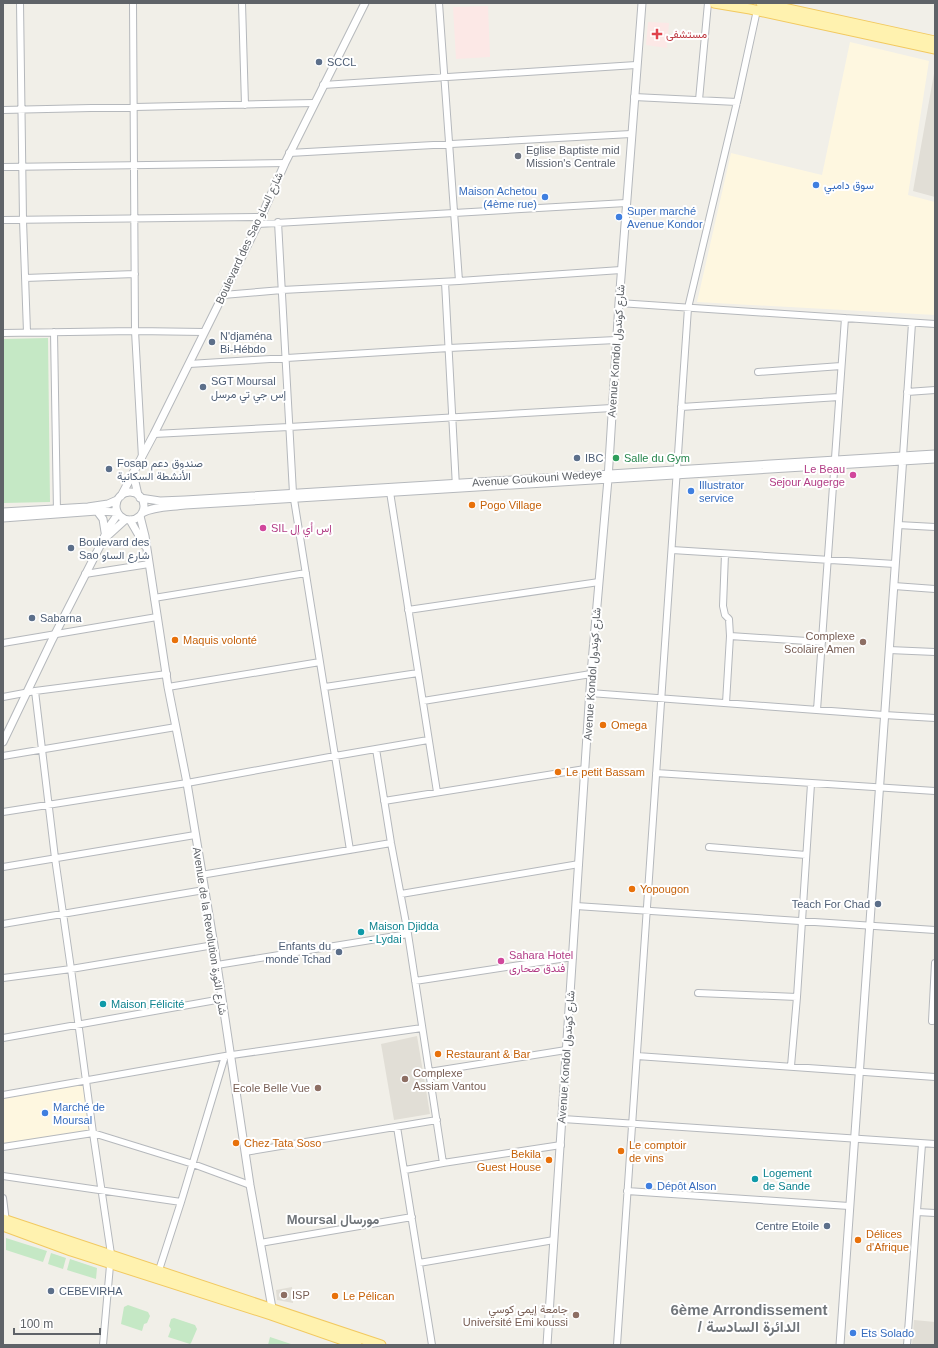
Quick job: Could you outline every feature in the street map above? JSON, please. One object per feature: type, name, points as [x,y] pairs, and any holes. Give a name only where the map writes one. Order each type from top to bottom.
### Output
[{"type":"main road","points":[[714,3],[778,8],[874,31],[935,49]]},
{"type":"main road","points":[[874,31],[935,41]]},
{"type":"main road","points":[[5,1223],[271,1312],[376,1344]]},
{"type":"main road","points":[[111,1259],[159,1270],[357,1345]]},
{"type":"street","points":[[20,3],[23,220],[27,332]]},
{"type":"street","points":[[133,3],[134,219],[136,274],[135,331],[142,458]]},
{"type":"street","points":[[242,3],[245,105]]},
{"type":"street","name":"Boulevard des Sao شارع الساو","points":[[119,498],[142,458],[204,332],[224,295],[289,153],[365,3]]},
{"type":"street","points":[[439,3],[459,281]]},
{"type":"street","name":"Avenue Kondol شارع كوندول","points":[[547,1345],[591,674],[608,477],[618,303],[642,3]]},
{"type":"street","points":[[699,100],[708,3]]},
{"type":"street","points":[[616,1345],[688,308],[759,7]]},
{"type":"street","points":[[323,85],[636,65]]},
{"type":"street","points":[[634,97],[737,102]]},
{"type":"street","points":[[3,110],[314,103]]},
{"type":"street","points":[[289,153],[631,134]]},
{"type":"street","points":[[3,166],[285,163]]},
{"type":"street","points":[[3,220],[134,219],[259,220],[278,222],[626,203]]},
{"type":"street","points":[[278,222],[294,496],[350,850]]},
{"type":"street","points":[[224,295],[282,290],[446,282],[621,270]]},
{"type":"street","points":[[25,278],[136,274]]},
{"type":"street","points":[[446,282],[456,486]]},
{"type":"street","points":[[618,303],[935,324]]},
{"type":"street","points":[[817,710],[845,318]]},
{"type":"street","points":[[840,1345],[870,926],[878,788],[894,586],[912,323]]},
{"type":"street","points":[[3,333],[135,331],[204,332]]},
{"type":"street","points":[[54,332],[57,511]]},
{"type":"street","points":[[189,364],[449,348],[616,340]]},
{"type":"street","points":[[758,372],[841,366]]},
{"type":"street","points":[[907,392],[935,390]]},
{"type":"street","points":[[681,407],[839,397]]},
{"type":"street","points":[[154,434],[612,408]]},
{"type":"street","name":"Avenue Goukouni Wedeye","points":[[141,514],[151,509],[165,507],[294,496],[835,463],[935,454]]},
{"type":"street","name":"Avenue Goukouni Wedeye","points":[[902,458],[935,459]]},
{"type":"street","points":[[3,512],[97,511],[117,513],[127,520],[134,520],[141,514],[143,504],[139,496],[133,473]]},
{"type":"street","name":"Avenue Goukouni Wedeye","points":[[139,496],[160,501],[390,492],[456,486]]},
{"type":"street","points":[[3,518],[98,506],[119,498],[129,492],[139,496]]},
{"type":"street","points":[[390,492],[437,792]]},
{"type":"street","points":[[3,742],[55,634],[102,542],[105,532],[117,513],[115,506],[119,498]]},
{"type":"street","points":[[97,511],[104,519],[105,532]]},
{"type":"street","name":"Avenue de la Revolution شارع الثورة","points":[[141,514],[168,687],[214,945],[222,998],[227,1056],[245,1152],[271,1312]]},
{"type":"street","points":[[102,542],[127,520]]},
{"type":"street","name":"Avenue de la Revolution شارع الثورة","points":[[127,520],[146,547]]},
{"type":"street","points":[[898,525],[935,527]]},
{"type":"street","points":[[672,550],[828,561],[895,564]]},
{"type":"street","points":[[725,554],[723,610],[729,619],[730,636],[726,704]]},
{"type":"street","points":[[85,574],[149,564]]},
{"type":"street","points":[[154,598],[306,573]]},
{"type":"street","points":[[408,610],[599,582]]},
{"type":"street","points":[[894,586],[935,589]]},
{"type":"street","points":[[3,643],[157,617]]},
{"type":"street","points":[[730,636],[822,642]]},
{"type":"street","points":[[889,650],[935,652]]},
{"type":"street","points":[[168,687],[320,662]]},
{"type":"street","points":[[324,688],[418,673]]},
{"type":"street","points":[[3,697],[35,691],[167,674]]},
{"type":"street","points":[[423,701],[591,674]]},
{"type":"street","points":[[35,691],[50,805],[62,915],[79,1024],[92,1133],[111,1259],[103,1345]]},
{"type":"street","points":[[590,693],[935,718]]},
{"type":"street","points":[[3,756],[176,727]]},
{"type":"street","points":[[3,812],[186,783],[428,740]]},
{"type":"street","points":[[376,749],[391,843],[408,934],[443,1163]]},
{"type":"street","points":[[384,801],[585,769]]},
{"type":"street","points":[[656,773],[935,791]]},
{"type":"street","points":[[791,1066],[811,784]]},
{"type":"street","points":[[3,867],[195,835]]},
{"type":"street","points":[[201,875],[391,843]]},
{"type":"street","points":[[709,847],[806,855]]},
{"type":"street","points":[[401,894],[579,864]]},
{"type":"street","points":[[3,924],[204,890]]},
{"type":"street","points":[[576,906],[646,912],[935,930]]},
{"type":"street","points":[[217,965],[408,934]]},
{"type":"street","points":[[3,978],[71,969],[214,945]]},
{"type":"street","points":[[415,981],[573,956]]},
{"type":"street","points":[[932,1021],[935,963]]},
{"type":"street","points":[[698,993],[797,998]]},
{"type":"street","points":[[3,1038],[222,998]]},
{"type":"street","points":[[3,1096],[227,1056],[422,1028]]},
{"type":"street","points":[[429,1072],[566,1050]]},
{"type":"street","points":[[159,1270],[182,1202],[227,1056]]},
{"type":"street","points":[[636,1056],[935,1077]]},
{"type":"street","points":[[562,1119],[935,1144]]},
{"type":"street","points":[[245,1152],[437,1120]]},
{"type":"street","points":[[397,1127],[432,1345]]},
{"type":"street","points":[[3,1147],[92,1133],[193,1164],[250,1185]]},
{"type":"street","points":[[907,1345],[922,1144]]},
{"type":"street","points":[[405,1170],[561,1145]]},
{"type":"street","points":[[3,1176],[182,1202]]},
{"type":"street","points":[[627,1191],[849,1206]]},
{"type":"street","points":[[3,1198],[5,1223]]},
{"type":"street","points":[[917,1212],[935,1213]]},
{"type":"street","points":[[260,1242],[412,1217]]},
{"type":"street","points":[[419,1263],[554,1240]]},
{"type":"shaded area","points":[[488,6],[490,57],[456,59],[453,7]]},
{"type":"shaded area","name":"مستشفى","points":[[648,22],[669,23],[667,48],[646,45]]},
{"type":"shaded area","name":"سوق دامبي","points":[[850,42],[929,61],[908,195],[935,202],[935,315],[697,302],[731,153],[822,175]]},
{"type":"shaded area","points":[[935,68],[935,197],[913,191]]},
{"type":"shaded area","name":"Complexe Assiam Vantou","points":[[417,1036],[430,1114],[394,1120],[381,1044]]},
{"type":"shaded area","name":"Marché de Moursal","points":[[84,1079],[89,1133],[3,1147],[3,1092]]},
{"type":"shaded area","name":"ISP","points":[[292,1287],[293,1303],[277,1300],[276,1290]]},
{"type":"shaded area","points":[[914,1320],[935,1322],[935,1345],[912,1345]]},
{"type":"green space","points":[[48,338],[50,502],[3,503],[3,339]]},
{"type":"green space","points":[[6,1238],[47,1251],[43,1262],[6,1250]]},
{"type":"green space","points":[[51,1253],[66,1258],[63,1269],[48,1264]]},
{"type":"green space","points":[[70,1259],[97,1268],[96,1279],[67,1270]]},
{"type":"green space","points":[[128,1305],[148,1312],[150,1316],[147,1323],[144,1324],[142,1331],[121,1324],[124,1307]]},
{"type":"green space","points":[[174,1318],[195,1325],[197,1329],[190,1344],[168,1337],[171,1329],[169,1326],[171,1319]]},
{"type":"green space","points":[[270,1337],[294,1345],[268,1345]]},
{"type":"place","name":"مستشفى","points":[[657,34]]},
{"type":"place","name":"SCCL","points":[[319,62]]},
{"type":"place","name":"Eglise Baptiste mid Mission's Centrale","points":[[518,156]]},
{"type":"place","name":"سوق دامبي","points":[[816,185]]},
{"type":"place","name":"Maison Achetou (4ème rue)","points":[[545,197]]},
{"type":"place","name":"Super marché Avenue Kondor","points":[[619,217]]},
{"type":"place","name":"N'djaména Bi-Hébdo","points":[[212,342]]},
{"type":"place","name":"SGT Moursal إس جي تي مرسل","points":[[203,387]]},
{"type":"place","name":"IBC","points":[[577,458]]},
{"type":"place","name":"Salle du Gym","points":[[616,458]]},
{"type":"place","name":"Fosap صندوق دعم الأنشطة السكانية","points":[[109,469]]},
{"type":"place","name":"Le Beau Sejour Augerge","points":[[853,475]]},
{"type":"place","name":"Illustrator service","points":[[691,491]]},
{"type":"place","name":"Pogo Village","points":[[472,505]]},
{"type":"place","name":"SIL إس أي إل","points":[[263,528]]},
{"type":"place","name":"Boulevard des Sao شارع الساو","points":[[71,548]]},
{"type":"place","name":"Sabarna","points":[[32,618]]},
{"type":"place","name":"Maquis volonté","points":[[175,640]]},
{"type":"place","name":"Complexe Scolaire Amen","points":[[863,642]]},
{"type":"place","name":"Omega","points":[[603,725]]},
{"type":"place","name":"Le petit Bassam","points":[[558,772]]},
{"type":"place","name":"Yopougon","points":[[632,889]]},
{"type":"place","name":"Teach For Chad","points":[[878,904]]},
{"type":"place","name":"Maison Djidda - Lydai","points":[[361,932]]},
{"type":"place","name":"Enfants du monde Tchad","points":[[339,952]]},
{"type":"place","name":"Sahara Hotel فندق صحارى","points":[[501,961]]},
{"type":"place","name":"Maison Félicité","points":[[103,1004]]},
{"type":"place","name":"Restaurant & Bar","points":[[438,1054]]},
{"type":"place","name":"Complexe Assiam Vantou","points":[[405,1079]]},
{"type":"place","name":"Ecole Belle Vue","points":[[318,1088]]},
{"type":"place","name":"Marché de Moursal","points":[[45,1113]]},
{"type":"place","name":"Chez Tata Soso","points":[[236,1143]]},
{"type":"place","name":"Le comptoir de vins","points":[[621,1151]]},
{"type":"place","name":"Bekila Guest House","points":[[549,1160]]},
{"type":"place","name":"Logement de Sande","points":[[755,1179]]},
{"type":"place","name":"Dépôt Alson","points":[[649,1186]]},
{"type":"place","name":"Centre Etoile","points":[[827,1226]]},
{"type":"place","name":"Délices d'Afrique","points":[[858,1240]]},
{"type":"place","name":"CEBEVIRHA","points":[[51,1291]]},
{"type":"place","name":"ISP","points":[[284,1295]]},
{"type":"place","name":"Le Pélican","points":[[335,1296]]},
{"type":"place","name":"جامعة إيمي كوسي Université Emi koussi","points":[[576,1315]]},
{"type":"place","name":"Ets Solado","points":[[853,1333]]},
{"type":"district","name":"Moursal مورسال","points":[[333,1219]]},
{"type":"district","name":"6ème Arrondissement / الدائرة السادسة","points":[[749,1318]]}]
